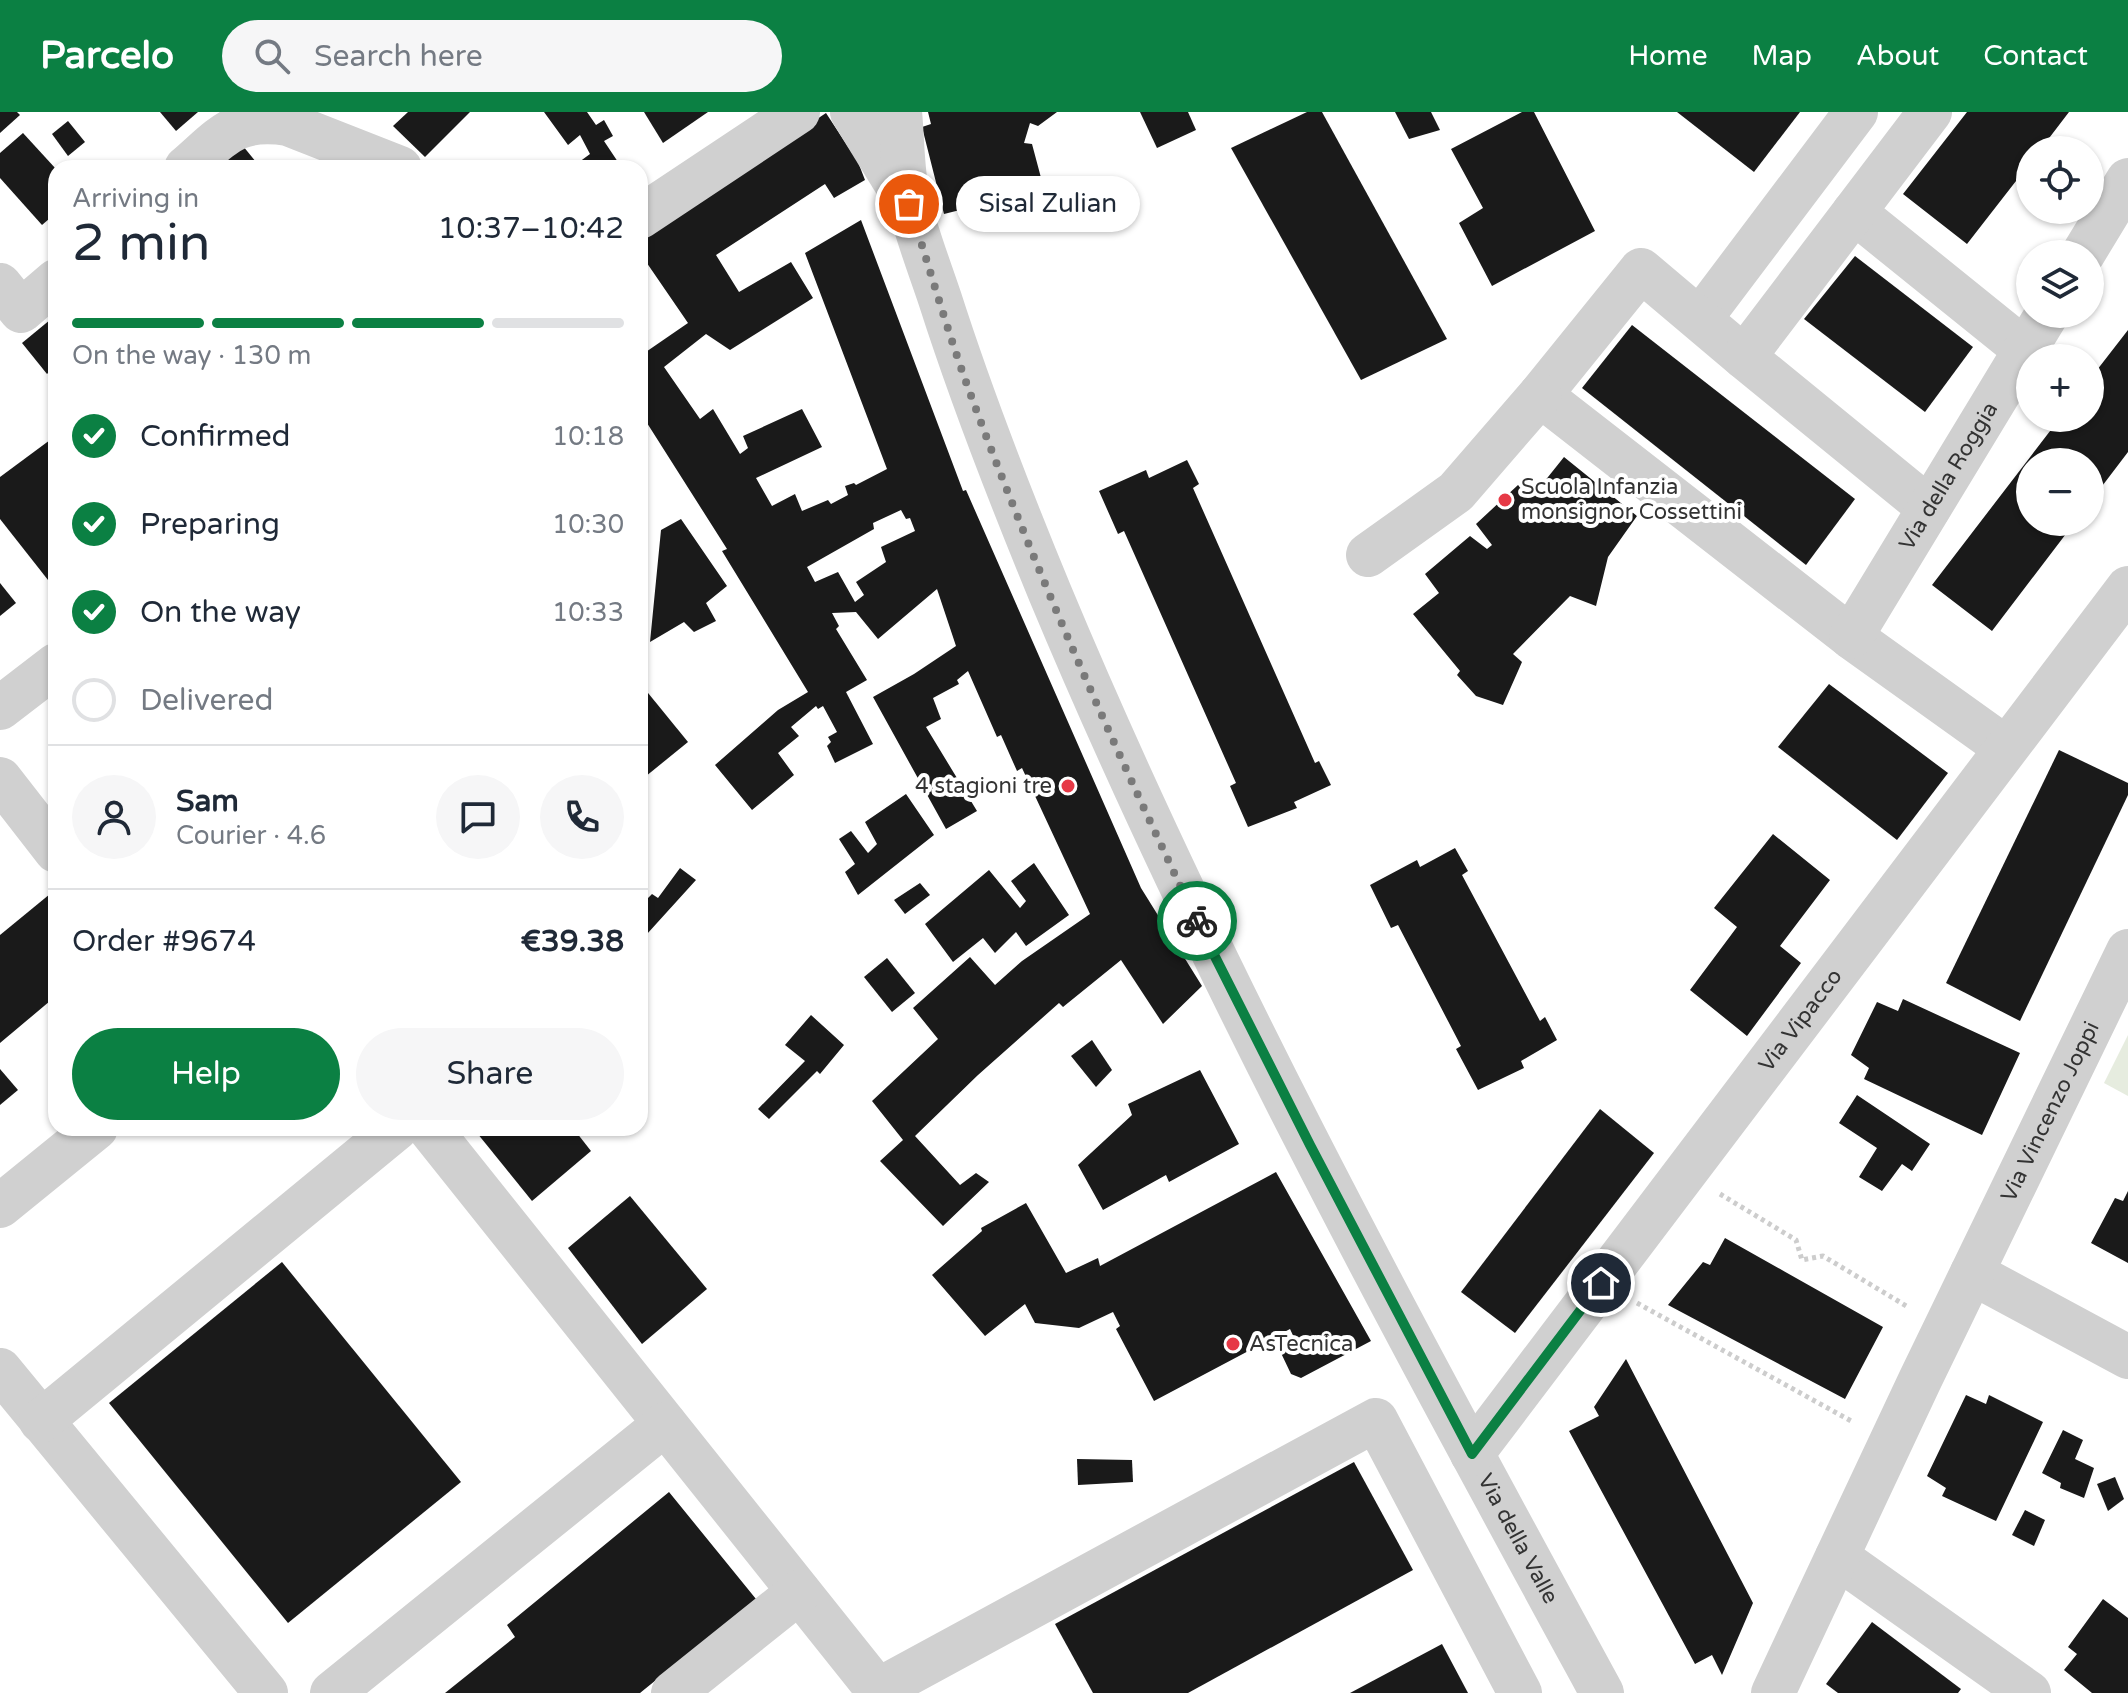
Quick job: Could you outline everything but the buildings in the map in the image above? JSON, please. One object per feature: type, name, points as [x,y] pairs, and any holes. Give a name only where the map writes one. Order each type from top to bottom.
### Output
[{"type":"street","points":[[648,212],[798,112]]},
{"type":"street","name":"Via della Valle","points":[[852,112],[909,204]]},
{"type":"street","name":"Via della Valle","points":[[900,112],[909,204],[965,379],[1006,487],[1098,708],[1231,990],[1472,1454],[1602,1693]]},
{"type":"street","points":[[1700,319],[1856,112]]},
{"type":"street","points":[[1744,357],[1930,112]]},
{"type":"street","points":[[195,160],[230,130],[251,122],[288,124],[380,160]]},
{"type":"street","points":[[2092,240],[2128,180]]},
{"type":"street","points":[[1854,212],[2036,332]]},
{"type":"street","points":[[1368,555],[1456,492],[1540,395],[1641,270],[1929,508]]},
{"type":"street","points":[[0,285],[21,311],[48,288]]},
{"type":"street","name":"Via della Roggia","points":[[1851,637],[2036,332]]},
{"type":"street","points":[[1540,395],[1851,637],[2006,748]]},
{"type":"street","name":"Via Vipacco","points":[[1472,1454],[2128,588]]},
{"type":"street","points":[[0,708],[48,671]]},
{"type":"street","points":[[0,779],[14,827],[48,846]]},
{"type":"street","name":"Via Vincenzo Joppi","points":[[1773,1693],[2128,951]]},
{"type":"street","points":[[0,1206],[86,1136]]},
{"type":"street","points":[[41,1421],[387,1136]]},
{"type":"street","points":[[435,1136],[879,1692],[1376,1420],[1520,1693]]},
{"type":"street","points":[[1972,1273],[2128,1357]]},
{"type":"street","points":[[0,1370],[266,1693]]},
{"type":"street","points":[[332,1693],[665,1424]]},
{"type":"street","points":[[1837,1557],[2029,1693]]},
{"type":"street","points":[[673,1693],[799,1592]]},
{"type":"path","points":[[1685,1173],[1796,1240],[1802,1260],[1823,1256],[1945,1329]]},
{"type":"path","points":[[1601,1283],[1890,1443]]},
{"type":"shaded area","points":[[2128,1035],[2128,1096],[2104,1083]]},
{"type":"way so far","points":[[909,204],[965,379],[1006,487],[1098,708],[1197,921]]},
{"type":"place","name":"Sisal Zulian","points":[[909,204]]},
{"type":"place","name":"Scuola Infanzia monsignor Cossettini","points":[[1505,500]]},
{"type":"place","name":"4 stagioni tre","points":[[1068,786]]},
{"type":"place","name":"AsTecnica","points":[[1233,1344]]},
{"type":"route","points":[[1197,921],[1472,1454],[1601,1283]]}]
